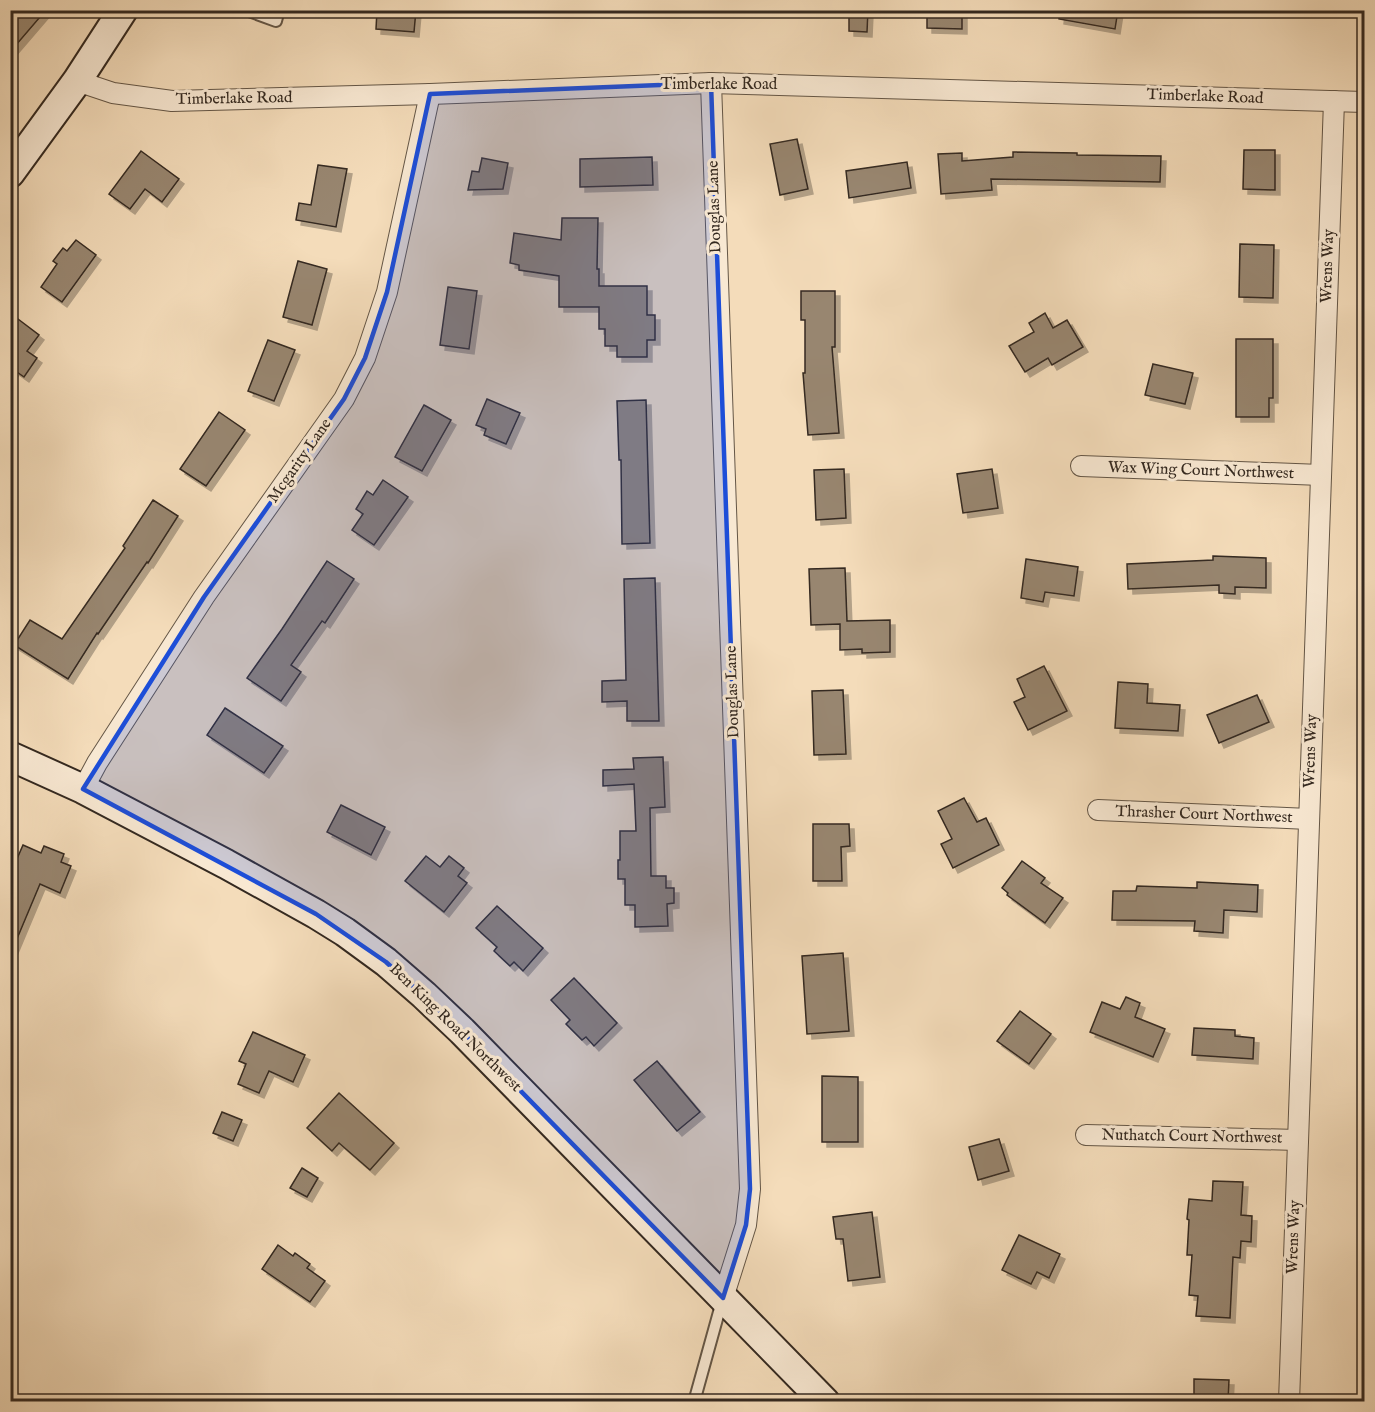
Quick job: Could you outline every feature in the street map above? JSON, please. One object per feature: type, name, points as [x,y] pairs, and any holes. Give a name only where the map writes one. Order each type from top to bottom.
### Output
[{"type":"street","points":[[10,173],[77,81],[123,10]]},
{"type":"street","name":"Timberlake Road","points":[[77,81],[113,93],[172,101],[711,83],[1365,102]]},
{"type":"street","name":"Douglas Lane","points":[[711,83],[750,1189],[746,1225],[723,1298]]},
{"type":"street","name":"Mcgarity Lane","points":[[83,789],[97,763],[204,597],[344,399],[365,358],[387,292],[430,94]]},
{"type":"street","name":"Wrens Way","points":[[1289,1401],[1334,101]]},
{"type":"street","name":"Wax Wing Court Northwest","points":[[1081,466],[1321,475]]},
{"type":"street","name":"Ben King Road Northwest","points":[[10,756],[83,789],[226,864],[316,914],[386,962],[462,1031],[825,1401]]},
{"type":"street","name":"Thrasher Court Northwest","points":[[1098,810],[1309,819]]},
{"type":"street","name":"Nuthatch Court Northwest","points":[[1086,1135],[1298,1140]]},
{"type":"lane","points":[[246,10],[276,21],[279,10]]},
{"type":"lane","points":[[694,1401],[723,1298]]},
{"type":"highlighted area","points":[[711,83],[750,1189],[746,1225],[723,1298],[462,1031],[386,962],[316,914],[83,789],[204,597],[344,399],[365,358],[387,292],[430,94]]},
{"type":"building","points":[[10,10],[46,10],[10,52]]},
{"type":"building","points":[[377,10],[416,10],[414,32],[376,29]]},
{"type":"building","points":[[849,10],[868,10],[867,32],[849,31]]},
{"type":"building","points":[[927,10],[962,10],[962,29],[927,28]]},
{"type":"building","points":[[1060,10],[1118,10],[1115,29],[1059,19]]},
{"type":"building","points":[[797,139],[808,189],[780,195],[770,144]]},
{"type":"building","points":[[1244,150],[1275,150],[1275,190],[1243,189]]},
{"type":"building","points":[[141,151],[179,179],[162,202],[145,189],[130,209],[109,194]]},
{"type":"building","points":[[1013,152],[1161,156],[1160,182],[991,179],[992,190],[941,194],[938,154],[962,153],[962,161],[1013,157]]},
{"type":"building","points":[[652,157],[653,185],[580,187],[580,159]]},
{"type":"building","points":[[482,158],[508,163],[503,189],[468,190],[472,171],[479,172]]},
{"type":"building","points":[[907,162],[911,188],[849,198],[846,171]]},
{"type":"building","points":[[318,165],[347,169],[336,227],[296,220],[299,203],[311,205]]},
{"type":"building","points":[[562,218],[598,218],[599,286],[647,286],[647,315],[655,315],[655,340],[647,340],[647,357],[617,357],[617,346],[605,346],[605,329],[599,329],[599,307],[559,307],[559,276],[519,270],[519,265],[510,263],[514,233],[561,240]]},
{"type":"building","points":[[76,240],[96,255],[62,302],[41,287],[57,264],[53,261],[63,248],[67,251]]},
{"type":"building","points":[[1240,244],[1274,245],[1273,298],[1239,297]]},
{"type":"building","points":[[298,261],[327,269],[312,325],[283,317]]},
{"type":"building","points":[[448,287],[477,291],[469,349],[440,345]]},
{"type":"building","points":[[801,291],[835,291],[835,347],[832,347],[839,433],[808,435],[803,373],[805,373],[805,320],[801,320]]},
{"type":"building","points":[[1045,313],[1053,328],[1067,320],[1083,347],[1052,365],[1048,358],[1025,372],[1009,346],[1034,332],[1029,323]]},
{"type":"building","points":[[18,319],[39,335],[27,351],[37,358],[24,377],[14,370],[10,375],[10,329]]},
{"type":"building","points":[[1236,339],[1273,339],[1273,398],[1269,398],[1269,417],[1236,417]]},
{"type":"building","points":[[268,340],[295,350],[274,401],[248,391]]},
{"type":"building","points":[[1153,364],[1193,373],[1185,404],[1145,395]]},
{"type":"building","points":[[487,399],[520,413],[506,444],[484,435],[486,429],[476,425]]},
{"type":"building","points":[[646,400],[650,543],[622,544],[621,460],[619,460],[617,401]]},
{"type":"building","points":[[424,405],[451,420],[422,471],[395,457]]},
{"type":"building","points":[[219,412],[245,430],[206,486],[180,469]]},
{"type":"building","points":[[844,469],[846,518],[816,520],[814,470]]},
{"type":"building","points":[[992,469],[998,508],[963,513],[957,474]]},
{"type":"building","points":[[383,480],[408,497],[374,545],[352,530],[363,514],[356,509],[367,491],[373,495]]},
{"type":"building","points":[[153,500],[178,516],[68,679],[14,645],[30,620],[62,639],[125,548],[123,546]]},
{"type":"building","points":[[1213,556],[1266,558],[1266,588],[1235,587],[1235,594],[1219,593],[1219,585],[1128,589],[1127,564],[1213,560]]},
{"type":"building","points":[[1026,559],[1078,567],[1074,596],[1045,592],[1043,602],[1021,598]]},
{"type":"building","points":[[327,561],[354,579],[325,623],[322,621],[291,665],[301,672],[281,701],[247,678]]},
{"type":"building","points":[[845,568],[847,621],[890,620],[890,652],[862,653],[862,649],[840,650],[840,624],[811,625],[809,569]]},
{"type":"building","points":[[655,578],[659,721],[627,721],[627,701],[602,702],[602,681],[626,680],[624,579]]},
{"type":"building","points":[[1044,666],[1067,711],[1028,730],[1014,702],[1025,697],[1017,679]]},
{"type":"building","points":[[1118,682],[1148,684],[1147,703],[1180,705],[1178,731],[1115,728]]},
{"type":"building","points":[[843,690],[846,754],[814,755],[812,691]]},
{"type":"building","points":[[1257,695],[1269,722],[1219,743],[1207,715]]},
{"type":"building","points":[[225,708],[283,746],[264,773],[207,735]]},
{"type":"building","points":[[663,757],[665,807],[650,808],[651,876],[666,876],[666,888],[674,888],[674,903],[667,904],[668,926],[635,927],[635,905],[625,905],[625,879],[618,879],[620,831],[636,831],[634,784],[603,786],[603,770],[634,769],[633,758]]},
{"type":"building","points":[[964,798],[977,822],[986,818],[999,845],[953,868],[941,844],[952,839],[938,811]]},
{"type":"building","points":[[341,805],[385,827],[371,855],[327,832]]},
{"type":"building","points":[[813,824],[849,824],[850,846],[841,847],[842,881],[813,881]]},
{"type":"building","points":[[23,845],[41,853],[44,846],[64,854],[61,862],[71,866],[60,893],[40,884],[11,953],[10,875]]},
{"type":"building","points":[[426,856],[440,867],[449,856],[464,868],[458,876],[467,883],[444,912],[405,881]]},
{"type":"building","points":[[1022,861],[1045,878],[1041,883],[1063,898],[1045,923],[1007,895],[1008,893],[1002,888]]},
{"type":"building","points":[[1197,882],[1258,885],[1257,912],[1224,910],[1223,933],[1194,931],[1195,921],[1112,920],[1113,891],[1136,891],[1137,886],[1197,888]]},
{"type":"building","points":[[497,906],[543,948],[523,971],[514,962],[510,966],[494,951],[497,947],[476,928]]},
{"type":"building","points":[[843,953],[849,1031],[807,1034],[802,956]]},
{"type":"building","points":[[574,978],[617,1023],[594,1046],[586,1037],[582,1040],[566,1024],[570,1020],[551,1000]]},
{"type":"building","points":[[1126,997],[1140,1003],[1135,1017],[1165,1029],[1153,1057],[1090,1032],[1102,1002],[1120,1009]]},
{"type":"building","points":[[1020,1011],[1051,1034],[1029,1064],[997,1041]]},
{"type":"building","points":[[1194,1028],[1235,1030],[1235,1036],[1254,1038],[1253,1059],[1192,1055]]},
{"type":"building","points":[[253,1032],[305,1055],[293,1082],[269,1071],[259,1093],[238,1084],[246,1064],[239,1061]]},
{"type":"building","points":[[657,1061],[700,1112],[677,1131],[634,1080]]},
{"type":"building","points":[[822,1076],[858,1077],[858,1142],[822,1142]]},
{"type":"building","points":[[339,1093],[394,1143],[370,1170],[339,1143],[332,1151],[307,1128]]},
{"type":"building","points":[[222,1112],[242,1120],[233,1141],[213,1133]]},
{"type":"building","points":[[999,1139],[1009,1171],[978,1180],[969,1147]]},
{"type":"building","points":[[302,1168],[318,1178],[307,1197],[290,1188]]},
{"type":"building","points":[[1213,1181],[1243,1182],[1241,1215],[1252,1216],[1251,1242],[1241,1241],[1240,1258],[1233,1257],[1230,1318],[1196,1316],[1198,1296],[1189,1295],[1192,1255],[1187,1255],[1189,1199],[1212,1201]]},
{"type":"building","points":[[872,1212],[880,1277],[848,1281],[843,1239],[836,1239],[833,1217]]},
{"type":"building","points":[[1019,1235],[1060,1254],[1049,1278],[1037,1272],[1031,1284],[1002,1270]]},
{"type":"building","points":[[278,1245],[293,1256],[295,1253],[310,1264],[307,1268],[325,1281],[310,1302],[262,1269]]},
{"type":"building","points":[[1194,1379],[1229,1380],[1228,1401],[1194,1401]]}]
